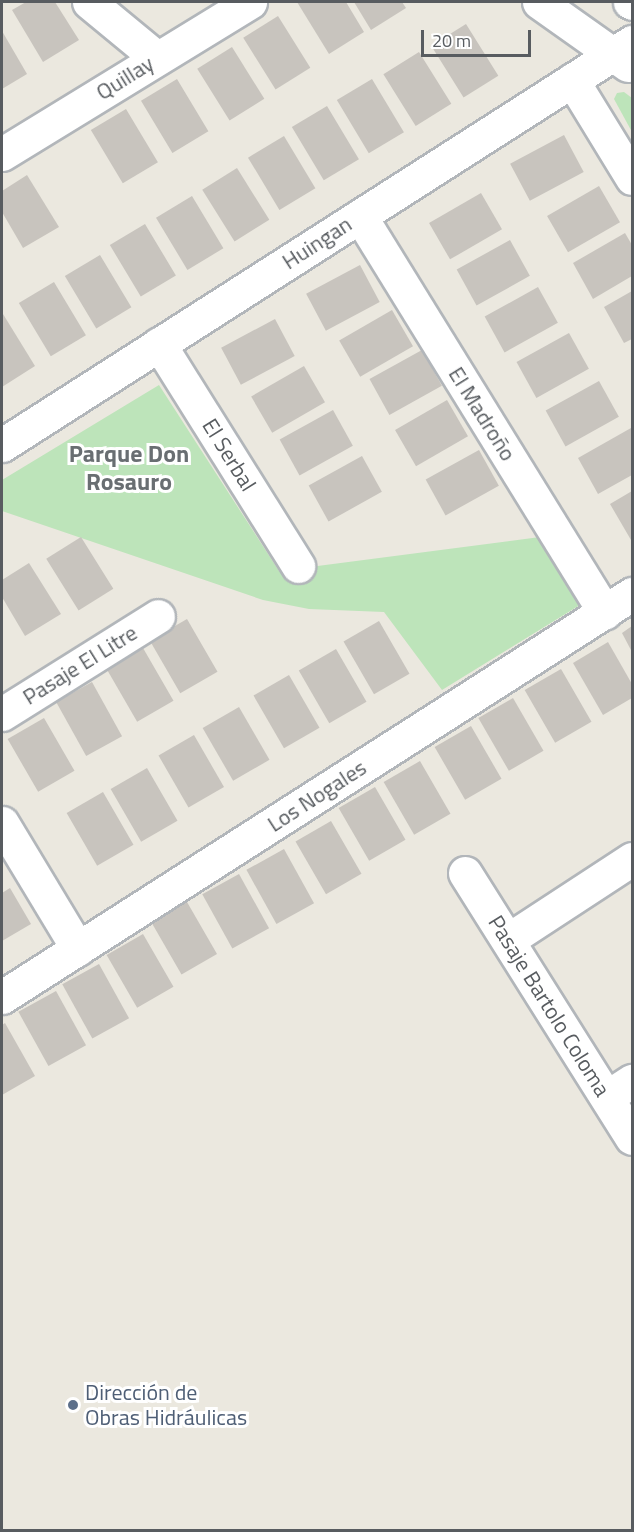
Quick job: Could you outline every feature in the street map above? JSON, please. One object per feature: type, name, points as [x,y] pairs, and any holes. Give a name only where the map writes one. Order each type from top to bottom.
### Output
[{"type":"street","points":[[89,2],[157,58]]},
{"type":"street","name":"Quillay","points":[[2,154],[249,2]]},
{"type":"street","points":[[539,2],[626,55]]},
{"type":"street","name":"Huingan","points":[[2,445],[572,80],[626,55]]},
{"type":"street","points":[[572,80],[633,178]]},
{"type":"street","name":"El Madroño","points":[[360,216],[605,612]]},
{"type":"street","name":"El Serbal","points":[[159,344],[298,566]]},
{"type":"street","name":"Los Nogales","points":[[2,997],[633,594]]},
{"type":"street","name":"Pasaje El Litre","points":[[2,714],[158,616]]},
{"type":"street","points":[[2,823],[78,949]]},
{"type":"street","points":[[508,940],[633,859]]},
{"type":"street","name":"Pasaje Bartolo Coloma","points":[[465,873],[508,940],[620,1089],[633,1138]]},
{"type":"green space","points":[[624,92],[632,98],[632,132],[614,99],[617,93]]},
{"type":"green space","name":"Parque Don Rosauro","points":[[159,385],[279,571],[540,537],[580,605],[442,690],[384,612],[309,609],[263,600],[2,511],[2,480]]},
{"type":"building","points":[[26,2],[55,2],[79,40],[43,62],[12,10]]},
{"type":"building","points":[[297,2],[346,2],[364,32],[329,54]]},
{"type":"building","points":[[354,2],[402,2],[406,8],[371,30]]},
{"type":"building","points":[[278,16],[310,68],[276,89],[243,38]]},
{"type":"building","points":[[466,24],[498,76],[464,97],[431,46]]},
{"type":"building","points":[[2,31],[27,74],[2,89]]},
{"type":"building","points":[[232,47],[264,99],[230,120],[197,69]]},
{"type":"building","points":[[419,52],[451,104],[416,126],[383,74]]},
{"type":"building","points":[[177,79],[208,131],[172,153],[141,101]]},
{"type":"building","points":[[372,79],[404,132],[369,153],[337,100]]},
{"type":"building","points":[[327,106],[359,159],[324,180],[292,127]]},
{"type":"building","points":[[126,109],[158,162],[123,183],[91,130]]},
{"type":"building","points":[[564,135],[584,172],[530,201],[510,164]]},
{"type":"building","points":[[284,136],[315,188],[279,210],[248,158]]},
{"type":"building","points":[[237,168],[269,220],[235,241],[202,190]]},
{"type":"building","points":[[27,175],[59,227],[23,248],[2,212],[2,191]]},
{"type":"building","points":[[599,186],[620,222],[568,252],[547,216]]},
{"type":"building","points":[[481,193],[502,229],[450,259],[429,223]]},
{"type":"building","points":[[192,196],[223,248],[187,270],[156,218]]},
{"type":"building","points":[[145,224],[176,275],[141,297],[110,245]]},
{"type":"building","points":[[625,233],[632,245],[632,276],[593,299],[573,263]]},
{"type":"building","points":[[510,240],[530,276],[477,305],[457,270]]},
{"type":"building","points":[[100,255],[131,307],[96,328],[65,276]]},
{"type":"building","points":[[360,265],[380,302],[326,331],[306,294]]},
{"type":"building","points":[[54,282],[86,335],[51,356],[19,303]]},
{"type":"building","points":[[538,287],[558,323],[505,352],[485,317]]},
{"type":"building","points":[[632,291],[632,339],[624,343],[604,307]]},
{"type":"building","points":[[392,310],[413,346],[360,377],[339,340]]},
{"type":"building","points":[[2,315],[35,366],[2,387]]},
{"type":"building","points":[[275,319],[295,356],[241,385],[221,348]]},
{"type":"building","points":[[569,333],[589,369],[536,398],[517,362]]},
{"type":"building","points":[[422,350],[442,386],[389,415],[370,379]]},
{"type":"building","points":[[304,366],[325,402],[272,433],[251,396]]},
{"type":"building","points":[[599,381],[619,417],[566,446],[546,411]]},
{"type":"building","points":[[447,400],[468,436],[416,466],[395,430]]},
{"type":"building","points":[[333,410],[353,446],[300,475],[280,440]]},
{"type":"building","points":[[631,428],[632,475],[598,494],[578,458]]},
{"type":"building","points":[[479,450],[499,486],[446,515],[426,480]]},
{"type":"building","points":[[362,456],[382,492],[329,521],[309,486]]},
{"type":"building","points":[[632,491],[632,539],[631,540],[610,504]]},
{"type":"building","points":[[81,537],[113,589],[79,610],[46,559]]},
{"type":"building","points":[[29,563],[61,614],[25,636],[2,597],[2,580]]},
{"type":"building","points":[[187,619],[218,672],[180,693],[150,640]]},
{"type":"building","points":[[379,621],[410,674],[374,694],[343,642]]},
{"type":"building","points":[[632,626],[632,652],[622,633]]},
{"type":"building","points":[[608,642],[632,684],[632,698],[603,715],[573,663]]},
{"type":"building","points":[[143,648],[174,701],[137,722],[107,669]]},
{"type":"building","points":[[336,649],[367,702],[329,723],[299,670]]},
{"type":"building","points":[[561,669],[592,722],[555,743],[525,690]]},
{"type":"building","points":[[289,675],[320,728],[284,748],[253,696]]},
{"type":"building","points":[[92,682],[122,736],[86,756],[56,702]]},
{"type":"building","points":[[513,698],[544,751],[509,771],[478,718]]},
{"type":"building","points":[[239,707],[270,760],[233,781],[203,728]]},
{"type":"building","points":[[44,718],[74,771],[38,792],[8,739]]},
{"type":"building","points":[[471,726],[501,779],[465,800],[435,747]]},
{"type":"building","points":[[194,735],[224,787],[188,807],[158,756]]},
{"type":"building","points":[[420,761],[450,814],[414,835],[384,782]]},
{"type":"building","points":[[147,768],[178,821],[141,842],[111,789]]},
{"type":"building","points":[[375,787],[406,840],[369,861],[339,808]]},
{"type":"building","points":[[103,792],[134,845],[97,866],[67,813]]},
{"type":"building","points":[[331,821],[362,874],[326,894],[295,842]]},
{"type":"building","points":[[284,849],[314,903],[276,924],[246,870]]},
{"type":"building","points":[[239,874],[269,928],[232,949],[202,894]]},
{"type":"building","points":[[10,888],[31,924],[2,941],[2,893]]},
{"type":"building","points":[[187,902],[217,954],[181,974],[151,922]]},
{"type":"building","points":[[143,934],[174,987],[137,1008],[107,955]]},
{"type":"building","points":[[99,964],[129,1018],[92,1039],[62,984]]},
{"type":"building","points":[[56,991],[86,1045],[48,1066],[18,1012]]},
{"type":"building","points":[[5,1023],[35,1076],[2,1095],[2,1025]]},
{"type":"place","name":"Dirección de Obras Hidráulicas","points":[[73,1405]]},
{"type":"district","name":"Parque Don Rosauro","points":[[129,468]]}]
